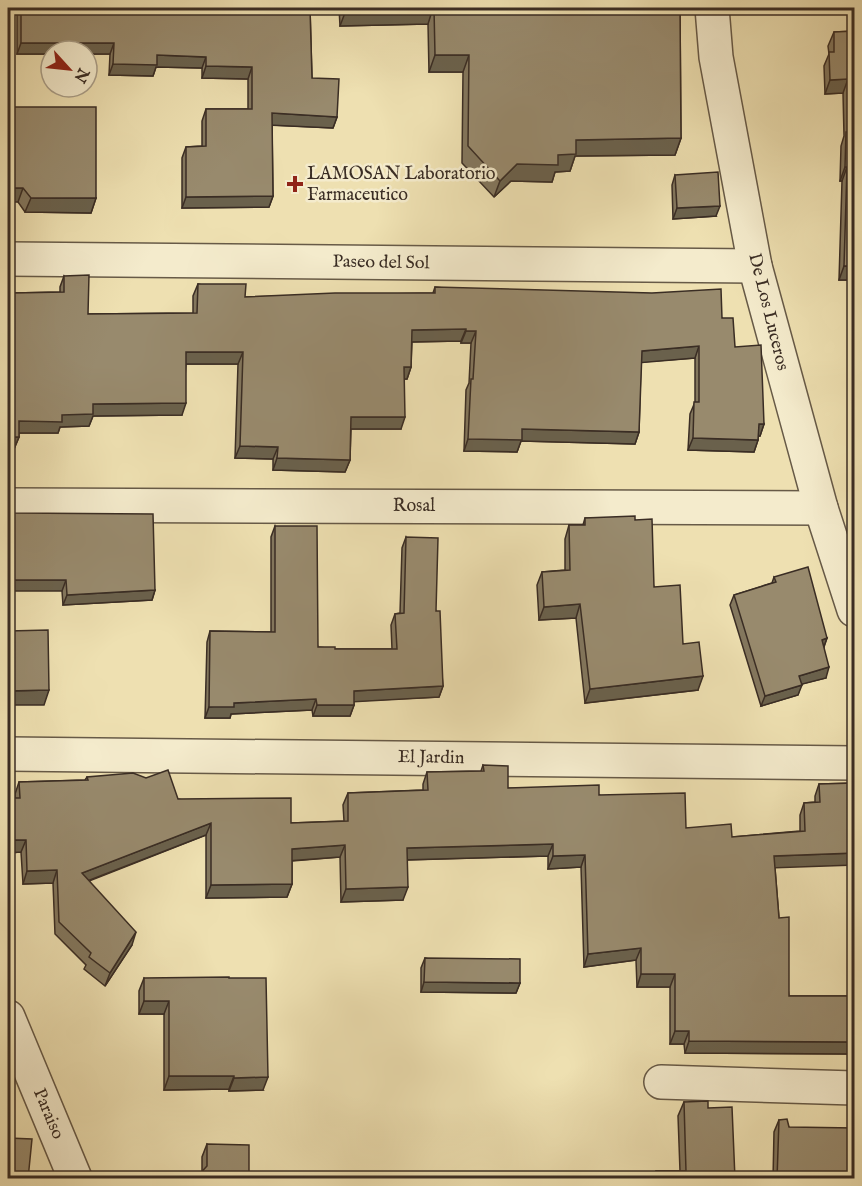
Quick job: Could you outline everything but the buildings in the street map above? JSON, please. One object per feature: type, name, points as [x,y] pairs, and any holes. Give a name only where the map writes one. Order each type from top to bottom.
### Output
[{"type":"street","name":"De Los Luceros","points":[[712,8],[716,57],[755,266],[820,508],[855,610]]},
{"type":"street","name":"Paseo del Sol","points":[[8,260],[755,266]]},
{"type":"street","name":"Rosal","points":[[8,505],[820,508]]},
{"type":"street","name":"El Jardin","points":[[8,754],[855,763]]},
{"type":"street","name":"Paraiso","points":[[8,1017],[75,1179]]},
{"type":"street","points":[[661,1082],[855,1088]]},
{"type":"place","name":"LAMOSAN Laboratorio Farmaceutico","points":[[295,184]]}]
